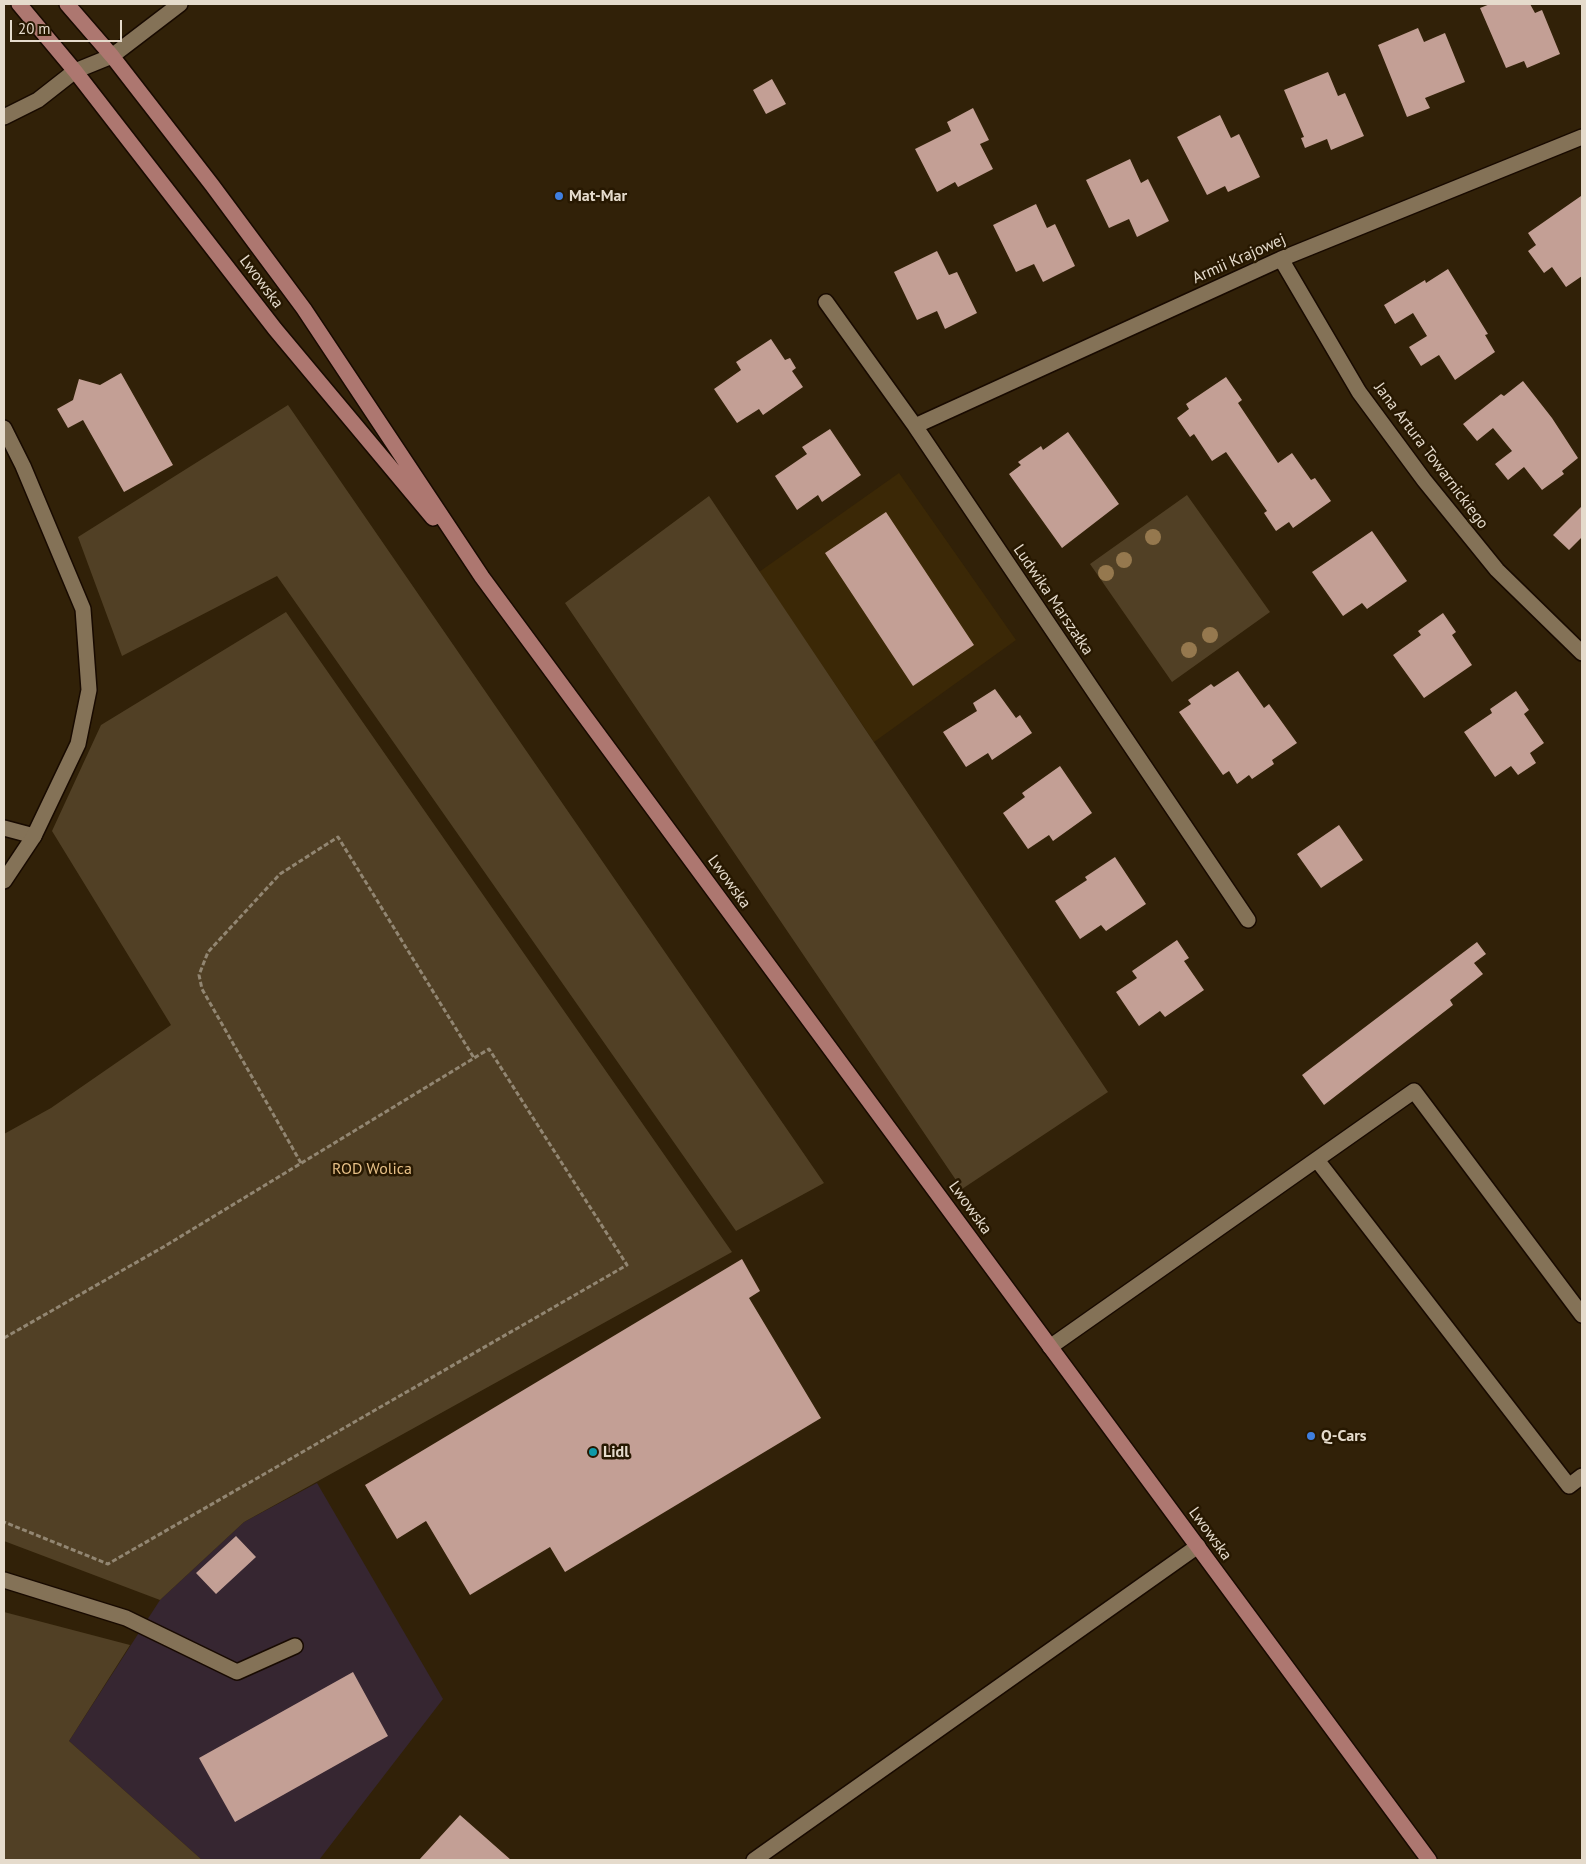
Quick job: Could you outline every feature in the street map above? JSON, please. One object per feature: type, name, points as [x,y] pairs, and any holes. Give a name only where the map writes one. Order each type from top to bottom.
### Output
[{"type":"main road","name":"Lwowska","points":[[19,4],[75,71],[275,329],[482,577]]},
{"type":"main road","name":"Lwowska","points":[[67,4],[112,56],[212,185],[304,309],[482,577],[1429,1860]]},
{"type":"street","points":[[4,117],[38,100],[75,71],[112,56],[180,4]]},
{"type":"street","name":"Armii Krajowej","points":[[916,426],[1280,259],[1582,138]]},
{"type":"street","name":"Jana Artura Towarnickiego","points":[[1280,259],[1359,392],[1424,480],[1497,570],[1582,653]]},
{"type":"street","name":"Ludwika Marszałka","points":[[826,302],[916,426],[1248,920]]},
{"type":"street","points":[[4,428],[23,466],[83,609],[89,690],[78,744],[34,836],[4,881]]},
{"type":"street","points":[[4,828],[34,836]]},
{"type":"street","points":[[1050,1346],[1414,1092],[1582,1315]]},
{"type":"street","points":[[1317,1160],[1569,1486],[1582,1476]]},
{"type":"street","points":[[754,1860],[1198,1546]]},
{"type":"street","points":[[4,1580],[126,1618],[237,1672],[295,1646]]},
{"type":"path","points":[[302,1163],[202,989],[198,975],[208,952],[280,874],[338,837],[474,1058]]},
{"type":"path","points":[[4,1338],[165,1246],[489,1050],[627,1265],[108,1564],[4,1522]]},
{"type":"shaded area","points":[[899,473],[1016,640],[874,742],[759,572]]},
{"type":"shaded area","points":[[317,1483],[443,1699],[319,1860],[202,1860],[69,1741],[160,1600],[244,1522]]},
{"type":"green space","points":[[288,405],[824,1183],[736,1231],[277,576],[122,656],[78,537]]},
{"type":"green space","points":[[1187,495],[1270,612],[1172,682],[1090,564]]},
{"type":"green space","points":[[709,496],[1108,1092],[962,1189],[565,603]]},
{"type":"green space","name":"ROD Wolica","points":[[286,612],[732,1252],[244,1522],[160,1600],[4,1541],[4,1134],[51,1108],[171,1025],[52,831],[101,725]]},
{"type":"green space","points":[[4,1612],[130,1645],[69,1741],[202,1860],[4,1860]]},
{"type":"building","points":[[1490,4],[1530,4],[1535,13],[1542,10],[1560,54],[1527,68],[1524,61],[1506,68],[1480,8]]},
{"type":"building","points":[[1418,28],[1424,42],[1445,33],[1465,82],[1425,98],[1430,108],[1407,117],[1378,45]]},
{"type":"building","points":[[1328,72],[1338,96],[1345,93],[1364,136],[1331,150],[1327,139],[1305,148],[1301,138],[1304,137],[1284,90]]},
{"type":"building","points":[[772,79],[786,104],[766,114],[753,90]]},
{"type":"building","points":[[973,108],[989,140],[980,144],[993,169],[958,187],[955,182],[937,192],[915,149],[951,131],[947,122]]},
{"type":"building","points":[[1220,115],[1231,138],[1239,134],[1260,177],[1228,192],[1225,186],[1207,195],[1177,137]]},
{"type":"building","points":[[1130,159],[1141,183],[1148,179],[1169,221],[1137,237],[1129,219],[1109,228],[1086,180]]},
{"type":"building","points":[[1581,196],[1582,276],[1566,287],[1552,267],[1544,273],[1528,251],[1536,245],[1528,233]]},
{"type":"building","points":[[1036,204],[1047,228],[1055,224],[1075,266],[1043,282],[1034,264],[1016,272],[993,225]]},
{"type":"building","points":[[937,251],[949,275],[957,272],[977,313],[945,329],[937,311],[917,320],[894,272]]},
{"type":"building","points":[[1448,269],[1488,334],[1485,335],[1495,352],[1455,380],[1439,355],[1421,366],[1409,347],[1427,336],[1413,313],[1395,324],[1384,305],[1425,280],[1426,283]]},
{"type":"building","points":[[771,339],[785,360],[790,358],[796,368],[792,371],[803,387],[763,415],[759,409],[737,423],[714,389],[741,370],[736,362]]},
{"type":"building","points":[[121,373],[173,465],[124,492],[83,420],[68,428],[57,409],[73,400],[79,379],[100,385]]},
{"type":"building","points":[[1226,377],[1242,400],[1238,403],[1278,463],[1292,453],[1311,480],[1315,478],[1331,501],[1293,528],[1289,522],[1276,531],[1264,513],[1267,511],[1226,452],[1212,461],[1194,434],[1190,437],[1177,418],[1189,409],[1186,404]]},
{"type":"building","points":[[1523,381],[1552,418],[1578,458],[1562,471],[1564,474],[1542,490],[1524,467],[1508,480],[1495,464],[1512,451],[1493,428],[1477,441],[1463,424],[1501,394],[1504,396]]},
{"type":"building","points":[[830,429],[861,475],[822,502],[818,495],[797,510],[775,476],[807,454],[802,447]]},
{"type":"building","points":[[1068,432],[1119,504],[1062,548],[1009,474],[1021,465],[1018,462],[1041,446],[1043,450]]},
{"type":"building","points":[[1582,506],[1582,537],[1569,550],[1553,535]]},
{"type":"building","points":[[886,512],[974,645],[913,686],[825,553]]},
{"type":"building","points":[[1372,531],[1407,581],[1367,609],[1362,603],[1343,616],[1312,572]]},
{"type":"building","points":[[1443,613],[1456,632],[1452,635],[1472,665],[1424,698],[1393,655],[1421,635],[1418,631]]},
{"type":"building","points":[[1238,671],[1264,708],[1269,704],[1297,743],[1272,760],[1274,764],[1252,779],[1249,775],[1237,784],[1229,771],[1223,775],[1179,712],[1191,704],[1188,700],[1211,684],[1214,687]]},
{"type":"building","points":[[995,689],[1016,718],[1020,715],[1032,733],[992,760],[988,753],[966,767],[943,732],[977,711],[973,703]]},
{"type":"building","points":[[1516,691],[1529,710],[1524,714],[1544,743],[1530,753],[1536,763],[1518,775],[1511,766],[1495,777],[1464,732],[1492,713],[1490,709]]},
{"type":"building","points":[[1060,766],[1092,813],[1053,841],[1049,835],[1028,849],[1003,813],[1025,797],[1022,793]]},
{"type":"building","points":[[1339,825],[1363,860],[1321,888],[1297,854]]},
{"type":"building","points":[[1115,857],[1146,904],[1106,931],[1101,925],[1080,939],[1055,901],[1087,880],[1085,877]]},
{"type":"building","points":[[1177,940],[1189,958],[1184,961],[1204,990],[1165,1017],[1160,1011],[1139,1026],[1116,992],[1137,978],[1132,971]]},
{"type":"building","points":[[1477,942],[1486,954],[1474,963],[1483,974],[1450,1000],[1453,1005],[1324,1105],[1302,1075]]},
{"type":"building","name":"Lidl","points":[[742,1259],[760,1291],[749,1298],[821,1418],[565,1572],[550,1547],[470,1595],[426,1521],[397,1539],[365,1485]]},
{"type":"building","points":[[236,1536],[256,1557],[216,1594],[196,1573]]},
{"type":"building","points":[[353,1672],[388,1736],[235,1822],[199,1758]]},
{"type":"building","points":[[460,1815],[511,1860],[419,1860]]},
{"type":"place","name":"Mat-Mar","points":[[559,196]]},
{"type":"place","name":"Q-Cars","points":[[1311,1436]]},
{"type":"place","name":"Lidl","points":[[593,1452]]}]
